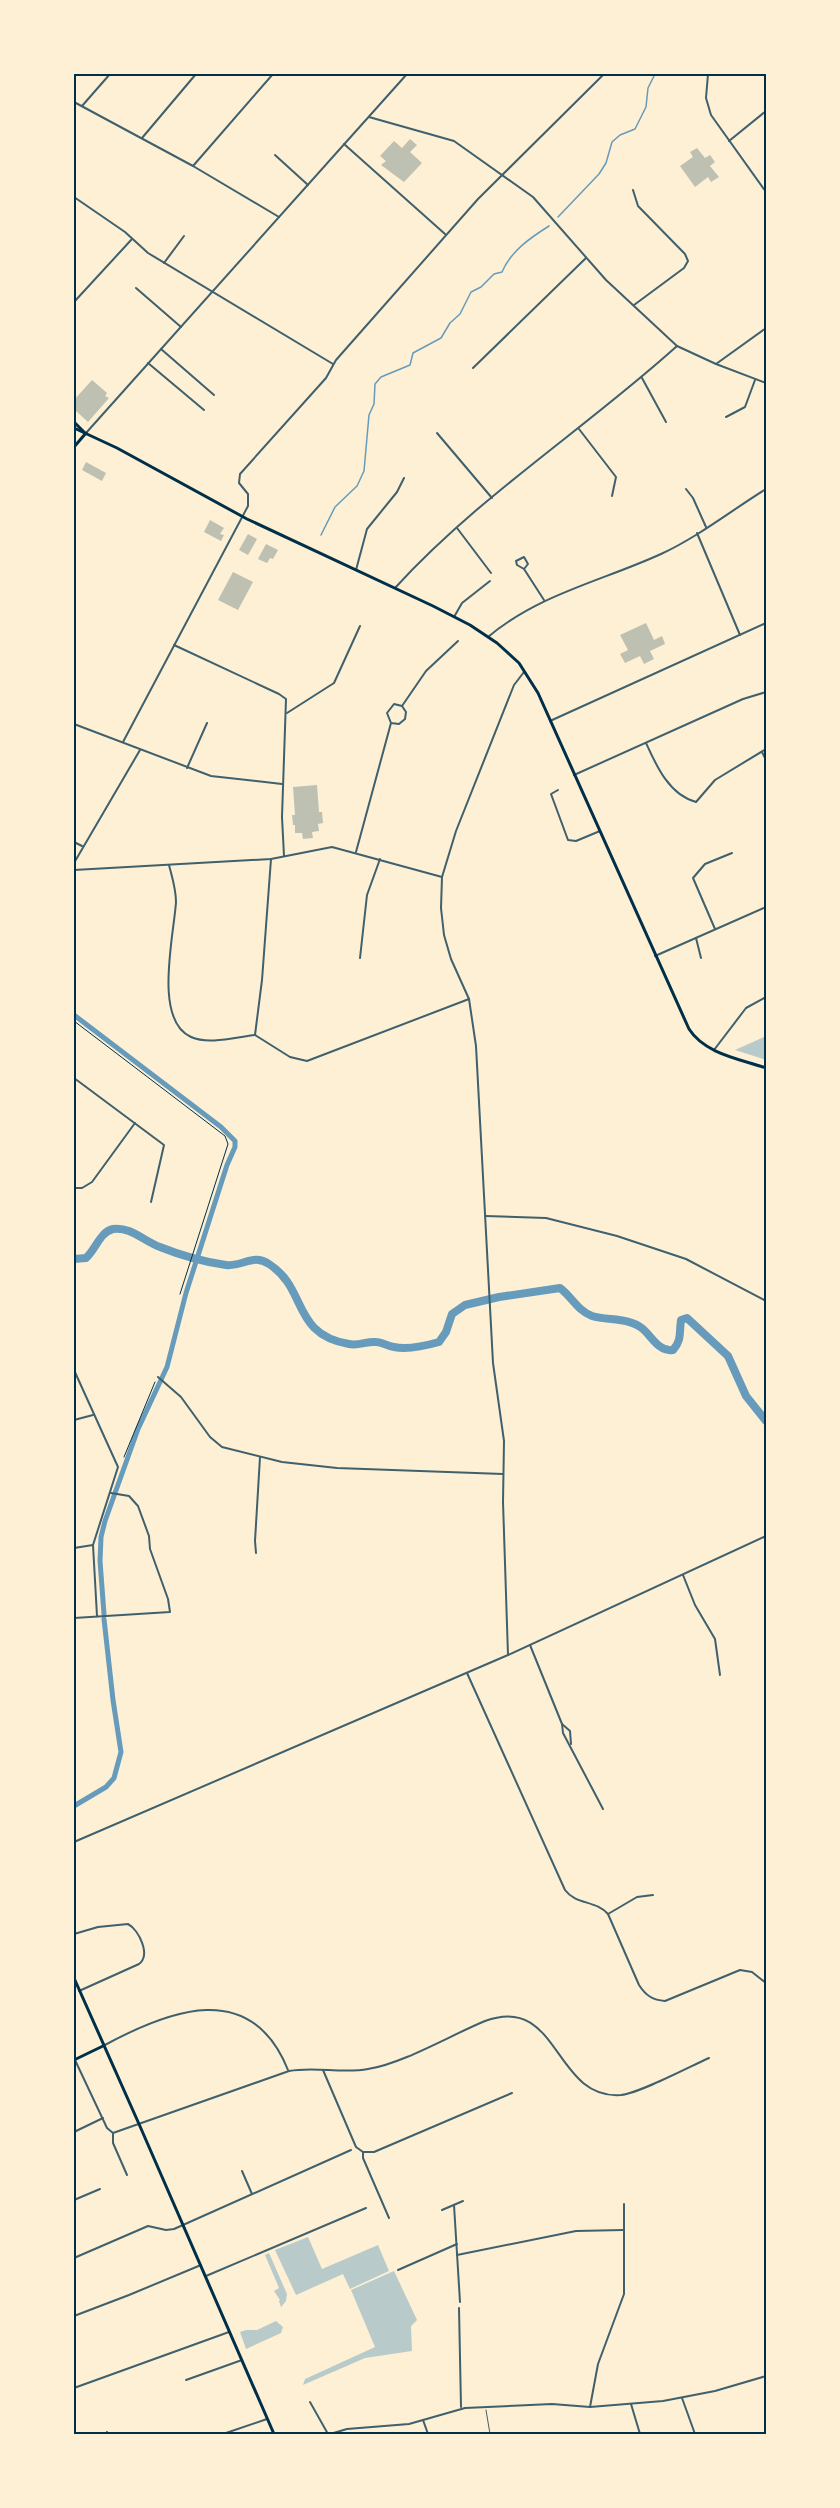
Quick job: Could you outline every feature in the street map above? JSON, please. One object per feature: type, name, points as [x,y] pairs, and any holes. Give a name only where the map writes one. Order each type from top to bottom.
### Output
[{"type":"main road","points":[[74,422],[86,433]]},
{"type":"main road","points":[[74,428],[242,517],[454,617],[488,637],[512,656],[525,670],[550,721],[689,1029],[698,1041],[714,1050],[766,1068]]},
{"type":"main road","points":[[74,447],[86,433]]},
{"type":"main road","points":[[74,1978],[274,2434]]},
{"type":"main road","points":[[74,2060],[103,2046]]},
{"type":"street","points":[[82,106],[110,74]]},
{"type":"street","points":[[141,138],[196,74]]},
{"type":"street","points":[[193,166],[273,74]]},
{"type":"street","points":[[86,433],[407,74]]},
{"type":"street","points":[[123,742],[242,517],[249,499],[239,483],[240,475],[326,378],[333,365],[445,234],[604,74]]},
{"type":"street","points":[[708,74],[706,102],[714,120],[766,192]]},
{"type":"street","points":[[74,102],[193,166],[279,217]]},
{"type":"street","points":[[729,141],[766,111]]},
{"type":"street","points":[[369,117],[446,138],[503,174],[542,206],[586,258],[677,346],[766,383]]},
{"type":"street","points":[[344,144],[445,234]]},
{"type":"street","points":[[275,155],[308,185]]},
{"type":"street","points":[[633,190],[638,206],[685,254],[688,261],[684,268],[634,306]]},
{"type":"street","points":[[74,197],[148,253],[333,365]]},
{"type":"street","points":[[164,263],[184,236]]},
{"type":"street","points":[[74,302],[132,239]]},
{"type":"street","points":[[473,368],[586,258]]},
{"type":"street","points":[[136,288],[181,327]]},
{"type":"street","points":[[716,364],[766,328]]},
{"type":"street","points":[[395,588],[457,528],[642,378],[677,346]]},
{"type":"street","points":[[161,349],[214,395]]},
{"type":"street","points":[[148,363],[204,410]]},
{"type":"street","points":[[642,378],[666,422]]},
{"type":"street","points":[[726,417],[745,406],[756,379]]},
{"type":"street","points":[[579,429],[616,477],[612,496]]},
{"type":"street","points":[[437,433],[492,498]]},
{"type":"street","points":[[356,570],[367,529],[396,494],[404,478]]},
{"type":"street","points":[[686,489],[693,498],[706,527]]},
{"type":"street","points":[[488,637],[516,616],[544,600],[661,554],[766,489]]},
{"type":"street","points":[[457,528],[491,573]]},
{"type":"street","points":[[697,533],[740,636]]},
{"type":"street","points":[[524,569],[544,600]]},
{"type":"street","points":[[454,617],[462,603],[490,581]]},
{"type":"street","points":[[550,721],[766,623]]},
{"type":"street","points":[[287,713],[334,683],[360,626]]},
{"type":"street","points":[[402,706],[426,670],[458,641]]},
{"type":"street","points":[[174,645],[281,695],[287,702],[282,817],[285,856]]},
{"type":"street","points":[[508,1655],[503,1428],[493,1363],[476,1046],[469,999],[451,959],[444,935],[441,908],[442,877],[451,844],[514,686],[525,670]]},
{"type":"street","points":[[574,775],[743,699],[766,692]]},
{"type":"street","points":[[356,852],[391,723],[387,716],[388,709],[394,704],[402,706],[406,712],[405,719],[399,724],[391,723]]},
{"type":"street","points":[[187,768],[207,723]]},
{"type":"street","points":[[74,724],[214,777],[283,784]]},
{"type":"street","points":[[646,743],[662,777],[690,800],[696,802],[714,780],[766,749]]},
{"type":"street","points":[[74,863],[140,750]]},
{"type":"street","points":[[762,752],[766,760]]},
{"type":"street","points":[[558,790],[551,794],[568,840],[576,842],[600,831]]},
{"type":"street","points":[[74,842],[82,846]]},
{"type":"street","points":[[74,870],[272,859],[328,847],[356,852],[442,877]]},
{"type":"street","points":[[715,929],[693,878],[705,864],[732,853]]},
{"type":"street","points":[[255,1035],[272,859]]},
{"type":"street","points":[[360,958],[367,895],[380,859]]},
{"type":"street","points":[[169,865],[176,895],[168,996],[173,1019],[183,1032],[198,1039],[255,1035],[290,1057],[307,1061],[469,999]]},
{"type":"street","points":[[655,956],[766,907]]},
{"type":"street","points":[[696,938],[701,958]]},
{"type":"street","points":[[714,1050],[746,1008],[766,997]]},
{"type":"street","points":[[74,1078],[164,1145],[151,1202]]},
{"type":"street","points":[[74,1188],[82,1188],[92,1182],[135,1123]]},
{"type":"street","points":[[485,1216],[552,1219],[617,1236],[686,1259],[766,1301]]},
{"type":"street","points":[[74,1370],[118,1467],[112,1493],[93,1545],[97,1616]]},
{"type":"street","points":[[158,1377],[181,1397],[215,1443],[260,1456],[282,1462],[337,1468],[503,1474]]},
{"type":"street","points":[[74,1420],[93,1415]]},
{"type":"street","points":[[256,1553],[260,1456]]},
{"type":"street","points":[[74,1618],[170,1612],[168,1599],[150,1549],[149,1536],[138,1506],[129,1496],[112,1493]]},
{"type":"street","points":[[74,1842],[508,1655],[766,1536]]},
{"type":"street","points":[[74,1548],[93,1545]]},
{"type":"street","points":[[683,1575],[693,1601],[715,1639],[720,1675]]},
{"type":"street","points":[[530,1645],[562,1724],[563,1733],[571,1744],[603,1809]]},
{"type":"street","points":[[467,1673],[565,1890],[573,1899],[599,1906],[608,1914],[639,1985],[647,1995],[657,2000],[674,1998],[740,1970],[752,1972],[766,1983]]},
{"type":"street","points":[[562,1724],[570,1731],[571,1744]]},
{"type":"street","points":[[608,1914],[637,1897],[653,1895]]},
{"type":"street","points":[[74,1934],[98,1927],[128,1924],[135,1930],[145,1954],[145,1959],[140,1964],[79,1991]]},
{"type":"street","points":[[103,2046],[181,2013],[203,2009],[220,2011],[237,2016],[262,2031],[280,2053],[289,2071]]},
{"type":"street","points":[[113,2133],[289,2071],[362,2070],[381,2066],[485,2021],[507,2015],[521,2017],[537,2026],[579,2080],[590,2088],[604,2093],[619,2095],[630,2092],[710,2058]]},
{"type":"street","points":[[74,2060],[109,2130],[113,2133],[113,2143],[127,2175]]},
{"type":"street","points":[[323,2070],[356,2147],[363,2152],[374,2152],[512,2093]]},
{"type":"street","points":[[74,2132],[103,2118]]},
{"type":"street","points":[[74,2258],[148,2226],[169,2230],[182,2225],[351,2150]]},
{"type":"street","points":[[363,2152],[363,2158],[389,2218]]},
{"type":"street","points":[[242,2171],[252,2194]]},
{"type":"street","points":[[74,2200],[100,2189]]},
{"type":"street","points":[[442,2210],[463,2201]]},
{"type":"street","points":[[590,2407],[598,2364],[624,2294],[624,2204]]},
{"type":"street","points":[[454,2205],[460,2302]]},
{"type":"street","points":[[206,2276],[366,2208]]},
{"type":"street","points":[[457,2255],[576,2231],[624,2230]]},
{"type":"street","points":[[398,2270],[457,2244]]},
{"type":"street","points":[[74,2316],[201,2265]]},
{"type":"street","points":[[459,2308],[461,2409]]},
{"type":"street","points":[[74,2388],[230,2332]]},
{"type":"street","points":[[186,2380],[242,2360]]},
{"type":"street","points":[[309,2402],[329,2434],[347,2429],[405,2425],[461,2409],[552,2404],[590,2407],[682,2398],[766,2376]]},
{"type":"street","points":[[682,2398],[695,2434]]},
{"type":"street","points":[[631,2404],[640,2434]]},
{"type":"street","points":[[223,2434],[267,2419]]},
{"type":"street","points":[[423,2420],[428,2434]]},
{"type":"lane","points":[[486,2407],[490,2434]]},
{"type":"path","points":[[74,1021],[225,1136],[228,1144],[180,1294]]},
{"type":"path","points":[[124,1457],[158,1377]]},
{"type":"shaded area","points":[[766,1036],[766,1060],[735,1050]]},
{"type":"shaded area","points":[[308,2237],[322,2269],[378,2245],[389,2271],[350,2289],[343,2274],[296,2295],[275,2250]]},
{"type":"shaded area","points":[[269,2253],[287,2294],[286,2301],[281,2307],[280,2300],[274,2291],[279,2288],[265,2255]]},
{"type":"shaded area","points":[[394,2271],[417,2320],[411,2326],[412,2351],[365,2358],[303,2385],[305,2379],[375,2347],[351,2290]]},
{"type":"shaded area","points":[[276,2321],[283,2327],[281,2333],[246,2349],[240,2332],[257,2330]]},
{"type":"building","points":[[410,139],[417,145],[410,152],[422,163],[404,182],[381,165],[386,161],[380,156],[394,141],[402,148]]},
{"type":"building","points":[[697,148],[705,158],[710,155],[715,162],[710,166],[719,177],[711,182],[708,177],[695,187],[680,166],[693,157],[690,152]]},
{"type":"building","points":[[92,380],[107,393],[105,396],[109,398],[88,422],[76,411],[74,413],[74,400]]},
{"type":"building","points":[[86,462],[106,473],[102,481],[82,470]]},
{"type":"building","points":[[210,520],[224,528],[220,534],[224,535],[221,541],[204,532]]},
{"type":"building","points":[[248,534],[257,539],[248,555],[239,550]]},
{"type":"building","points":[[266,544],[278,550],[273,559],[270,558],[267,563],[258,559]]},
{"type":"building","points":[[233,572],[253,582],[238,610],[218,600]]},
{"type":"building","points":[[646,623],[654,640],[662,636],[665,644],[650,651],[654,659],[644,664],[640,656],[625,663],[620,654],[628,650],[620,635]]},
{"type":"building","points":[[317,785],[319,812],[322,812],[323,823],[318,824],[319,831],[312,832],[313,838],[303,839],[302,833],[295,833],[295,825],[293,825],[292,815],[295,815],[293,787]]},
{"type":"waterway","points":[[558,217],[599,174],[606,163],[612,142],[620,135],[635,129],[646,107],[648,88],[655,74]]},
{"type":"waterway","points":[[321,535],[335,507],[357,486],[364,471],[369,415],[374,404],[375,384],[381,377],[410,365],[413,353],[441,338],[450,323],[460,314],[471,292],[481,287],[494,274],[502,272],[516,251],[549,226]]},
{"type":"waterway","points":[[74,1015],[221,1127],[235,1141],[235,1147],[227,1165],[186,1293],[167,1367],[138,1429],[105,1521],[101,1537],[100,1561],[104,1614]]},
{"type":"waterway","points":[[74,1259],[86,1258],[101,1237],[113,1229],[119,1229],[131,1232],[154,1245],[209,1262],[232,1265],[253,1260],[263,1261],[281,1274],[290,1286],[308,1321],[318,1331],[331,1339],[349,1344],[376,1342],[399,1348],[439,1342],[446,1332],[452,1314],[465,1305],[499,1297],[560,1288],[578,1307],[592,1316],[637,1325],[660,1346],[668,1350],[673,1350],[676,1346],[679,1340],[681,1320],[687,1318],[728,1356],[746,1396],[766,1421]]},
{"type":"waterway","points":[[74,1806],[106,1787],[114,1778],[121,1752],[104,1619]]}]
